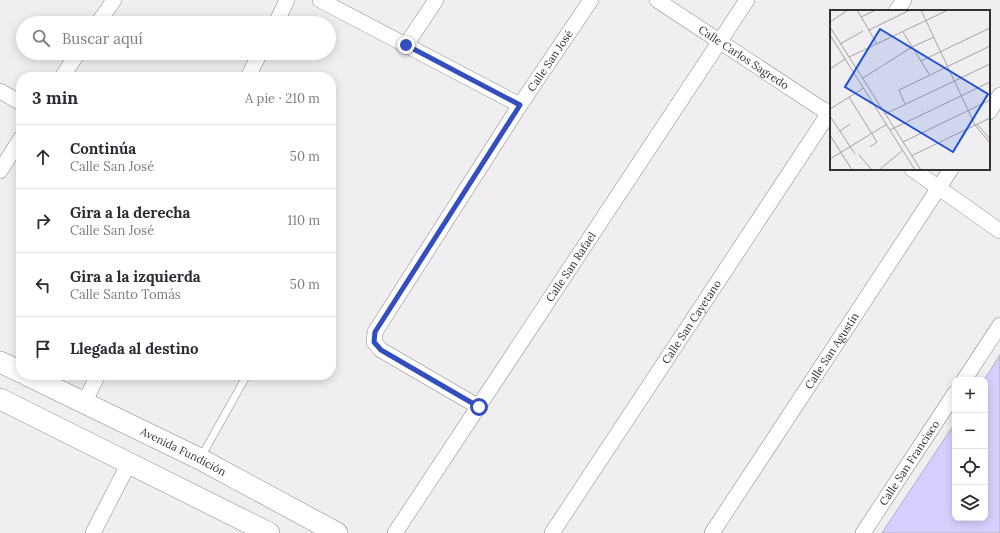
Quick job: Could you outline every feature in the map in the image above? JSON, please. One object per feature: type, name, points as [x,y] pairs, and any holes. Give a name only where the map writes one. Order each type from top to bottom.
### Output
[{"type":"street","points":[[103,16],[114,0]]},
{"type":"street","points":[[279,16],[287,0]]},
{"type":"street","points":[[320,0],[520,105]]},
{"type":"street","points":[[406,45],[436,0]]},
{"type":"street","name":"Calle San José","points":[[479,407],[381,350],[374,342],[375,332],[520,105],[591,0]]},
{"type":"street","name":"Calle Carlos Sagredo","points":[[657,0],[830,113]]},
{"type":"street","name":"Calle San Rafael","points":[[396,533],[747,0]]},
{"type":"street","points":[[897,10],[904,0]]},
{"type":"street","points":[[65,72],[73,60]]},
{"type":"street","points":[[250,72],[256,60]]},
{"type":"street","points":[[0,91],[16,100]]},
{"type":"street","points":[[990,110],[1000,95]]},
{"type":"street","name":"Calle San Cayetano","points":[[552,533],[830,113]]},
{"type":"street","points":[[0,171],[16,146]]},
{"type":"street","points":[[914,170],[1000,231]]},
{"type":"street","name":"Calle San Agustín","points":[[712,533],[950,170]]},
{"type":"street","points":[[966,377],[1000,325]]},
{"type":"street","points":[[0,362],[16,370]]},
{"type":"street","name":"Avenida Fundición","points":[[37,380],[200,459],[337,533]]},
{"type":"street","points":[[84,403],[96,380]]},
{"type":"street","points":[[0,398],[269,533]]},
{"type":"street","name":"Calle San Francisco","points":[[863,533],[952,398]]},
{"type":"street","points":[[93,533],[129,463]]},
{"type":"lane","points":[[200,459],[244,380]]},
{"type":"building","points":[[1000,355],[1000,533],[882,533],[952,428],[952,521],[988,521],[988,377],[986,377]]},
{"type":"route","points":[[406,45],[520,105],[375,332],[374,342],[381,350],[479,407]]}]
